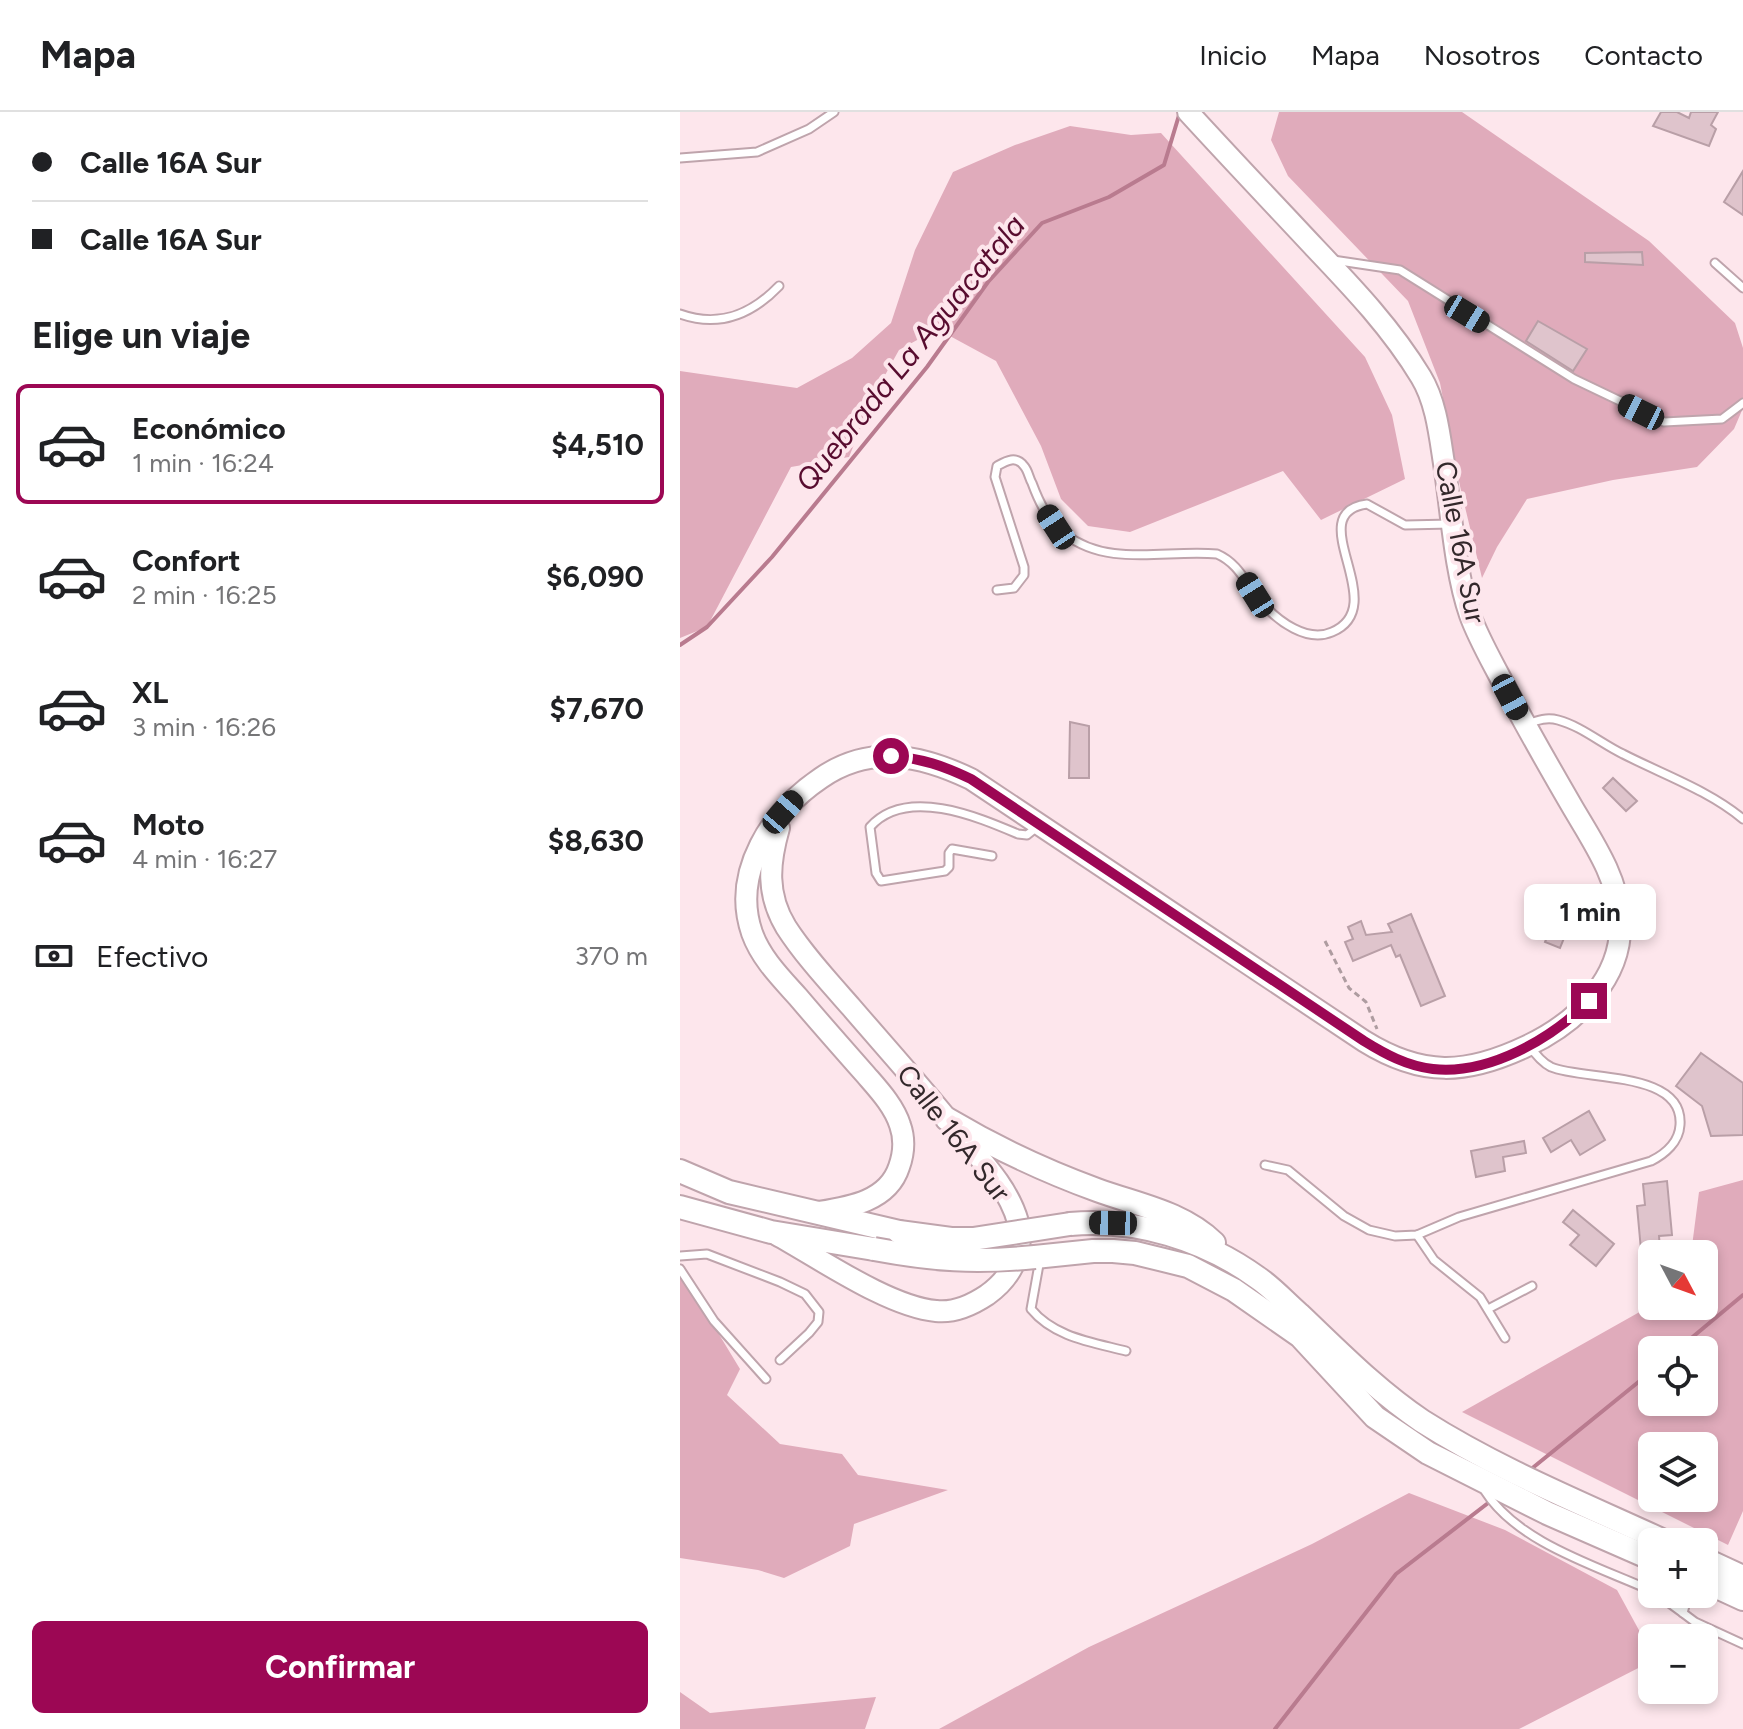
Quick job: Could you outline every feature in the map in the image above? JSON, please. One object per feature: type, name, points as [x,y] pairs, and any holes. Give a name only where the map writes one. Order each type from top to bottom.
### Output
[{"type":"main road","name":"Calle 16A Sur","points":[[816,1213],[867,1201],[881,1192],[898,1171],[903,1138],[893,1109],[877,1088],[769,964],[752,933],[746,905],[748,877],[763,841],[783,812],[809,786],[846,765],[891,756],[914,758],[941,765],[971,779],[1387,1055],[1433,1069],[1457,1069],[1489,1062],[1529,1045],[1576,1014],[1602,984],[1615,957],[1621,921],[1612,880],[1525,725],[1470,614],[1438,422],[1424,382],[1402,346],[1373,310],[1188,112]]},
{"type":"main road","name":"Calle 16A Sur","points":[[771,1232],[871,1287],[920,1309],[939,1312],[957,1309],[986,1295],[1007,1277],[1018,1254],[1018,1225],[1006,1194],[786,927],[773,898],[770,872],[772,851],[783,812]]},
{"type":"main road","points":[[947,1119],[987,1142],[1076,1182],[1171,1214],[1208,1238],[1232,1261]]},
{"type":"main road","points":[[680,1171],[729,1192],[899,1232],[973,1239],[1070,1224],[1113,1223],[1138,1226],[1199,1245],[1261,1279],[1377,1387],[1457,1443],[1638,1529]]},
{"type":"main road","points":[[680,1207],[771,1232],[945,1261],[1000,1261],[1113,1251],[1188,1266],[1234,1290],[1300,1336],[1375,1417],[1428,1453],[1490,1492],[1638,1553]]},
{"type":"main road","points":[[1718,1565],[1743,1577]]},
{"type":"main road","points":[[1718,1587],[1743,1599]]},
{"type":"lane","points":[[680,158],[757,152],[809,129],[834,112]]},
{"type":"lane","points":[[1327,261],[1339,259],[1400,270],[1574,379],[1664,422],[1722,419],[1743,403]]},
{"type":"lane","points":[[1715,263],[1743,288]]},
{"type":"lane","points":[[680,314],[704,320],[732,318],[765,301],[779,286]]},
{"type":"lane","points":[[997,590],[1014,588],[1024,575],[995,477],[997,466],[1007,460],[1016,460],[1024,466],[1039,501],[1056,527],[1072,540],[1110,554],[1217,554],[1229,559],[1238,568],[1255,595],[1275,615],[1303,632],[1315,635],[1327,634],[1345,624],[1354,602],[1355,589],[1340,528],[1350,511],[1367,504],[1405,525],[1454,523]]},
{"type":"lane","points":[[1525,725],[1553,719],[1566,722],[1726,805],[1743,819]]},
{"type":"lane","points":[[992,856],[952,849],[949,867],[945,871],[881,881],[876,873],[870,827],[878,818],[928,806],[961,812],[1018,834],[1027,835],[1038,826]]},
{"type":"lane","points":[[1265,1165],[1288,1170],[1344,1216],[1369,1230],[1395,1236],[1417,1235],[1459,1217],[1651,1161],[1674,1142],[1679,1133],[1680,1114],[1676,1105],[1660,1090],[1550,1066],[1529,1045]]},
{"type":"lane","points":[[1417,1235],[1434,1260],[1467,1285],[1488,1309],[1505,1338]]},
{"type":"lane","points":[[680,1256],[707,1254],[805,1294],[819,1312],[818,1322],[780,1360]]},
{"type":"lane","points":[[1037,1257],[1031,1309],[1042,1322],[1064,1334],[1126,1351]]},
{"type":"lane","points":[[680,1269],[714,1321],[766,1379]]},
{"type":"lane","points":[[1488,1309],[1532,1286]]},
{"type":"lane","points":[[1490,1492],[1521,1529],[1638,1585]]},
{"type":"lane","points":[[1676,1608],[1695,1622],[1743,1644]]},
{"type":"lane","points":[[1683,1613],[1684,1608]]},
{"type":"path","points":[[1325,941],[1349,988],[1366,1002],[1387,1055]]},
{"type":"shaded area","points":[[1279,112],[1462,112],[1649,241],[1735,323],[1743,348],[1743,408],[1734,429],[1697,467],[1613,480],[1527,499],[1482,578],[1440,383],[1408,301],[1288,176],[1271,140]]},
{"type":"shaded area","points":[[1070,126],[1131,135],[1161,133],[1365,357],[1392,415],[1405,479],[1321,520],[1283,471],[1130,532],[1088,526],[1061,499],[1041,446],[996,361],[937,329],[899,350],[874,395],[849,457],[791,467],[707,627],[680,638],[680,371],[797,388],[852,358],[891,323],[915,250],[953,172],[1015,145]]},
{"type":"shaded area","points":[[1743,1180],[1743,1511],[1728,1545],[1718,1540],[1718,1528],[1694,1528],[1662,1512],[1718,1512],[1718,1432],[1638,1432],[1638,1500],[1462,1412],[1638,1313],[1638,1320],[1718,1320],[1718,1240],[1693,1240],[1699,1192]]},
{"type":"shaded area","points":[[680,1270],[740,1369],[727,1395],[780,1444],[842,1454],[858,1475],[948,1490],[854,1524],[850,1546],[784,1578],[758,1570],[680,1558]]},
{"type":"shaded area","points":[[1409,1493],[1505,1530],[1617,1590],[1638,1628],[1638,1668],[1519,1729],[939,1729],[1089,1647],[1312,1544]]},
{"type":"shaded area","points":[[680,1692],[710,1713],[876,1697],[865,1729],[680,1729]]},
{"type":"building","points":[[1661,112],[1677,112],[1689,118],[1691,112],[1718,112],[1711,125],[1716,129],[1709,146],[1653,126]]},
{"type":"building","points":[[1743,171],[1743,215],[1724,202]]},
{"type":"building","points":[[1642,252],[1643,265],[1585,262],[1585,253]]},
{"type":"building","points":[[1538,321],[1587,349],[1573,371],[1526,341]]},
{"type":"building","points":[[1070,722],[1089,726],[1089,778],[1069,778]]},
{"type":"building","points":[[1613,778],[1637,801],[1626,811],[1603,788]]},
{"type":"building","points":[[1558,910],[1573,916],[1560,948],[1545,942]]},
{"type":"building","points":[[1411,914],[1445,996],[1421,1006],[1400,955],[1396,957],[1391,945],[1353,961],[1345,942],[1353,939],[1348,927],[1361,921],[1366,935],[1392,932],[1388,924]]},
{"type":"building","points":[[1701,1053],[1743,1083],[1743,1135],[1711,1136],[1702,1106],[1676,1086]]},
{"type":"building","points":[[1589,1111],[1605,1140],[1580,1155],[1571,1140],[1551,1152],[1543,1138]]},
{"type":"building","points":[[1524,1141],[1526,1153],[1503,1157],[1505,1171],[1476,1177],[1471,1151]]},
{"type":"building","points":[[1667,1181],[1672,1235],[1659,1236],[1659,1240],[1640,1240],[1637,1206],[1645,1205],[1643,1184]]},
{"type":"building","points":[[1573,1210],[1614,1244],[1596,1266],[1570,1245],[1579,1235],[1563,1222]]},
{"type":"waterway","name":"Quebrada La Aguacatala","points":[[680,645],[707,627],[772,557],[927,367],[988,282],[1042,223],[1109,197],[1164,165],[1180,112]]},
{"type":"waterway","points":[[1694,1336],[1743,1295]]},
{"type":"waterway","points":[[1530,1470],[1638,1382]]},
{"type":"waterway","points":[[1275,1729],[1396,1574],[1492,1500]]},
{"type":"route","points":[[891,756],[941,765],[971,779],[1364,1041],[1387,1055],[1411,1064],[1433,1069],[1457,1069],[1489,1062],[1529,1045],[1562,1025],[1589,1001]]}]
